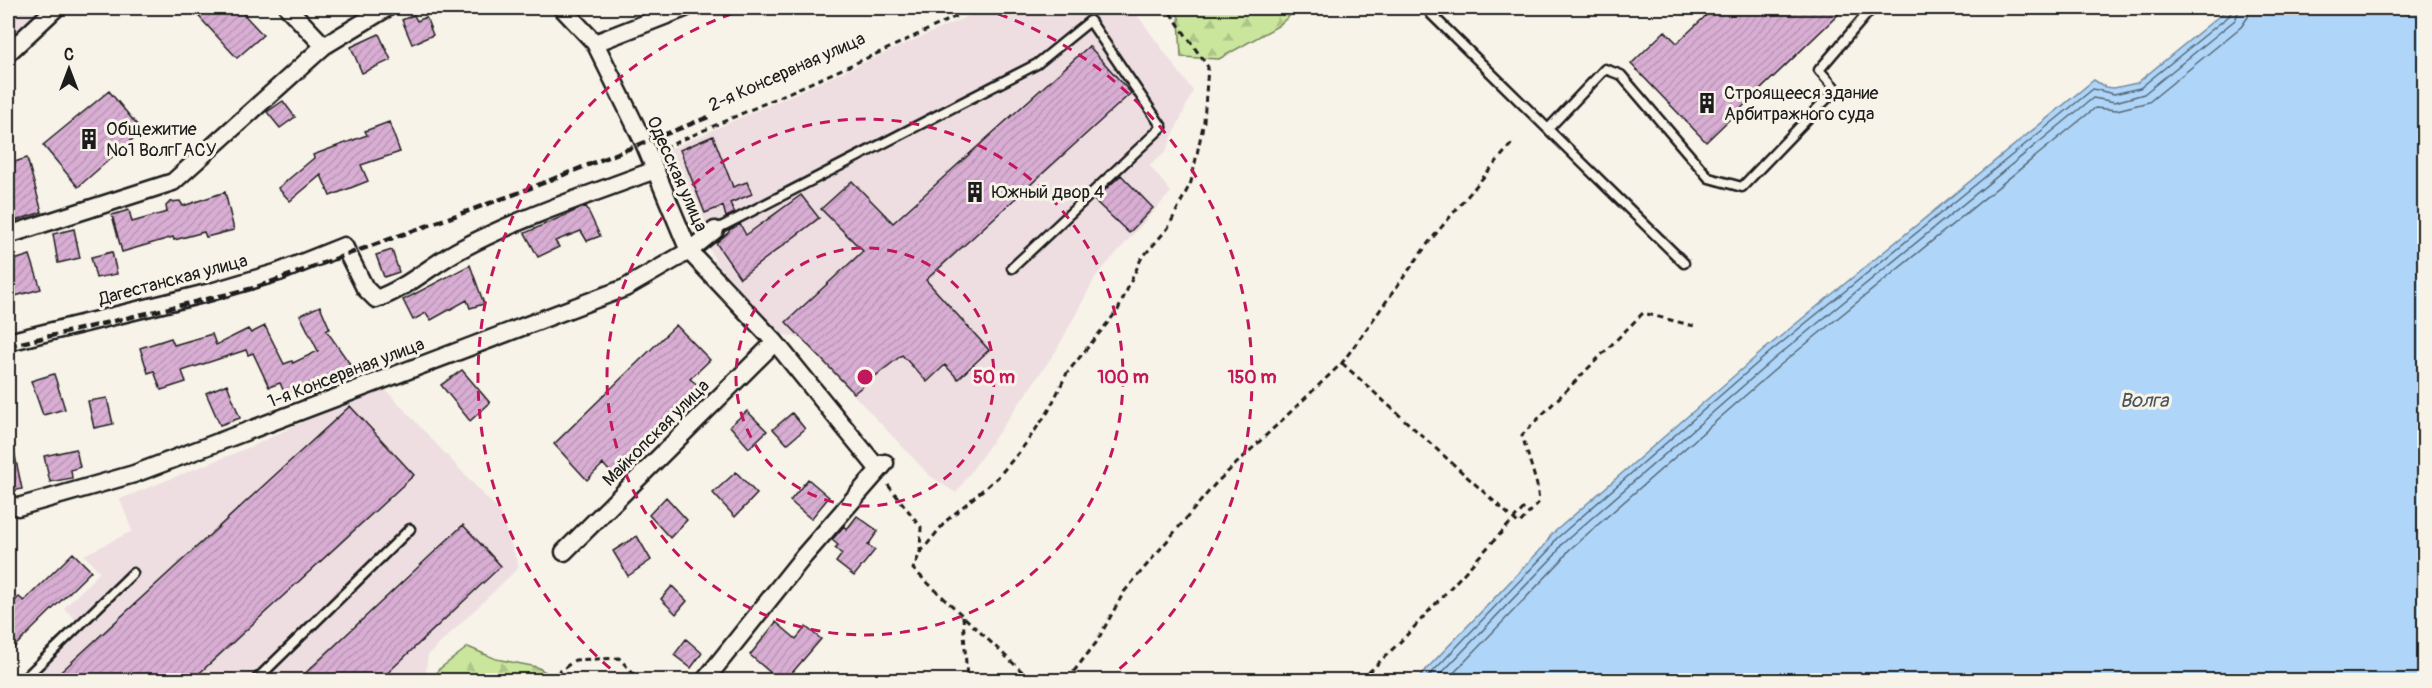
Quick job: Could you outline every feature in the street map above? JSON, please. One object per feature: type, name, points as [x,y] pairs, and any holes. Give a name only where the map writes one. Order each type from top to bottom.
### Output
[{"type":"street","points":[[8,53],[56,8]]},
{"type":"street","points":[[288,8],[324,46]]},
{"type":"street","points":[[8,235],[173,182],[324,46],[387,8]]},
{"type":"street","name":"Одесская улица","points":[[562,8],[595,43],[652,162],[689,250],[775,342],[875,465],[885,463],[877,472]]},
{"type":"street","points":[[595,43],[685,8]]},
{"type":"street","name":"Дагестанская улица","points":[[8,342],[212,292],[279,272],[344,246],[364,288],[376,299],[392,294],[461,249],[529,216],[652,162]]},
{"type":"street","name":"1-я Консервная улица","points":[[8,504],[18,507],[134,474],[625,288],[689,250],[716,230]]},
{"type":"street","name":"Майкопская улица","points":[[564,552],[775,342]]},
{"type":"street","points":[[705,681],[804,556],[877,472]]},
{"type":"lane","points":[[1435,8],[1431,14],[1684,263]]},
{"type":"lane","points":[[1548,129],[1605,69],[1621,75],[1709,178],[1742,187],[1836,89],[1819,70],[1872,8]]},
{"type":"lane","points":[[716,230],[1037,64],[1090,21],[1162,127],[1012,268]]},
{"type":"lane","points":[[256,681],[411,529]]},
{"type":"lane","points":[[23,681],[133,573]]},
{"type":"path","name":"2-я Консервная улица","points":[[652,162],[974,8]]},
{"type":"path","points":[[1030,681],[913,569],[920,553],[946,521],[998,477],[1021,450],[1048,412],[1067,373],[1118,310],[1142,259],[1168,228],[1191,182],[1204,121],[1208,67],[1167,8]]},
{"type":"path","points":[[1067,681],[1096,643],[1124,592],[1216,483],[1342,363],[1429,242],[1513,142]]},
{"type":"path","points":[[1342,363],[1519,524],[1539,502],[1537,485],[1522,435],[1643,313],[1698,327]]},
{"type":"path","points":[[877,472],[921,527],[920,553]]},
{"type":"path","points":[[1361,681],[1525,507]]},
{"type":"path","points":[[963,616],[967,681]]},
{"type":"path","points":[[548,681],[575,660],[619,658],[639,681]]},
{"type":"shaded area","points":[[8,8],[45,8],[8,42]]},
{"type":"shaded area","points":[[986,8],[1132,8],[1193,91],[1165,153],[1149,165],[1171,192],[1096,276],[1056,351],[956,493],[930,476],[800,338],[780,334],[716,263],[666,151]]},
{"type":"shaded area","points":[[383,387],[499,511],[519,567],[428,655],[425,680],[16,680],[79,623],[64,608],[100,572],[84,555],[132,531],[120,499],[255,445],[347,400]]},
{"type":"green space","points":[[1173,8],[1293,8],[1296,10],[1278,26],[1219,59],[1181,57],[1179,17]]},
{"type":"green space","points":[[468,647],[496,659],[537,667],[559,680],[435,680],[438,670]]},
{"type":"water","name":"Волга","points":[[2229,8],[2424,8],[2424,680],[1416,680],[1545,545],[1551,535],[1765,349],[2094,80],[2105,87],[2114,88],[2137,83]]},
{"type":"building","points":[[191,8],[238,8],[263,35],[237,58]]},
{"type":"building","name":"Строящееся здание Арбитражного суда","points":[[1714,8],[1845,8],[1706,142],[1631,64],[1665,31],[1677,43]]},
{"type":"building","points":[[414,15],[417,21],[426,17],[433,35],[412,44],[402,20]]},
{"type":"building","points":[[379,34],[391,60],[362,73],[351,47]]},
{"type":"building","points":[[1089,46],[1131,93],[926,280],[989,350],[958,379],[945,365],[927,382],[902,355],[854,393],[786,322],[863,251],[821,209],[852,181],[893,223]]},
{"type":"building","name":"Общежитие №1 ВолгГАСУ","points":[[109,91],[142,131],[78,187],[43,145]]},
{"type":"building","points":[[283,101],[295,117],[280,128],[267,112]]},
{"type":"building","points":[[389,122],[400,152],[361,165],[368,181],[330,196],[321,175],[290,201],[278,188],[314,158],[313,155],[367,135],[365,131]]},
{"type":"building","points":[[713,136],[733,187],[747,182],[752,194],[730,203],[735,213],[726,217],[723,206],[705,213],[680,150]]},
{"type":"building","points":[[27,158],[42,212],[8,223],[8,164]]},
{"type":"building","points":[[1121,175],[1153,208],[1129,233],[1094,200]]},
{"type":"building","points":[[225,192],[234,230],[206,237],[204,232],[174,240],[173,237],[122,252],[112,215],[129,210],[132,222],[167,212],[166,206],[170,202],[180,201],[183,206]]},
{"type":"building","points":[[801,195],[819,218],[740,278],[716,243],[729,230],[740,224],[746,235]]},
{"type":"building","points":[[586,206],[600,236],[587,241],[581,231],[555,241],[559,247],[538,257],[525,233]]},
{"type":"building","points":[[74,229],[80,258],[58,263],[53,234]]},
{"type":"building","points":[[392,250],[399,272],[384,277],[376,255]]},
{"type":"building","points":[[112,252],[117,274],[96,278],[91,257]]},
{"type":"building","points":[[30,255],[41,289],[15,296],[8,271],[8,262]]},
{"type":"building","points":[[470,265],[484,304],[470,308],[467,300],[431,320],[426,313],[413,320],[403,300]]},
{"type":"building","points":[[320,306],[330,329],[326,330],[350,364],[331,378],[310,386],[309,383],[285,394],[280,383],[269,387],[253,353],[248,355],[246,350],[182,371],[186,382],[161,390],[154,371],[148,373],[140,348],[171,338],[174,345],[212,334],[216,345],[248,329],[251,333],[265,326],[284,364],[292,361],[293,363],[318,351],[300,315]]},
{"type":"building","points":[[676,325],[710,360],[690,379],[702,388],[613,475],[603,464],[587,480],[554,444]]},
{"type":"building","points":[[462,370],[490,403],[470,421],[441,385]]},
{"type":"building","points":[[54,374],[65,409],[43,415],[31,381]]},
{"type":"building","points":[[227,384],[240,418],[220,425],[206,393]]},
{"type":"building","points":[[107,398],[113,424],[94,428],[88,401]]},
{"type":"building","points":[[350,406],[414,475],[191,681],[51,681]]},
{"type":"building","points":[[747,411],[767,431],[749,448],[730,426]]},
{"type":"building","points":[[792,413],[805,429],[787,444],[773,429]]},
{"type":"building","points":[[76,449],[80,467],[71,470],[72,478],[50,482],[44,456]]},
{"type":"building","points":[[14,451],[22,489],[8,492],[8,452]]},
{"type":"building","points":[[736,472],[757,494],[735,517],[713,493]]},
{"type":"building","points":[[808,479],[829,497],[811,519],[790,501]]},
{"type":"building","points":[[666,497],[687,520],[670,538],[649,515]]},
{"type":"building","points":[[857,516],[878,531],[868,545],[875,550],[854,576],[836,562],[842,554],[835,548],[838,545],[832,540],[844,526],[847,529]]},
{"type":"building","points":[[463,525],[501,566],[379,681],[297,681]]},
{"type":"building","points":[[637,536],[651,560],[628,576],[613,551]]},
{"type":"building","points":[[73,553],[91,571],[8,653],[8,608],[19,597],[24,601]]},
{"type":"building","points":[[672,586],[687,601],[676,614],[661,599]]},
{"type":"building","points":[[776,622],[796,639],[806,627],[821,639],[785,681],[780,681],[750,655]]},
{"type":"building","points":[[686,639],[702,653],[691,668],[674,655]]},
{"type":"railway","points":[[8,346],[254,288],[518,193],[711,116]]},
{"type":"place","name":"Строящееся здание Арбитражного суда","points":[[1707,103]]},
{"type":"place","name":"Общежитие №1 ВолгГАСУ","points":[[89,139]]},
{"type":"place","name":"Южный двор 4","points":[[975,192]]}]
